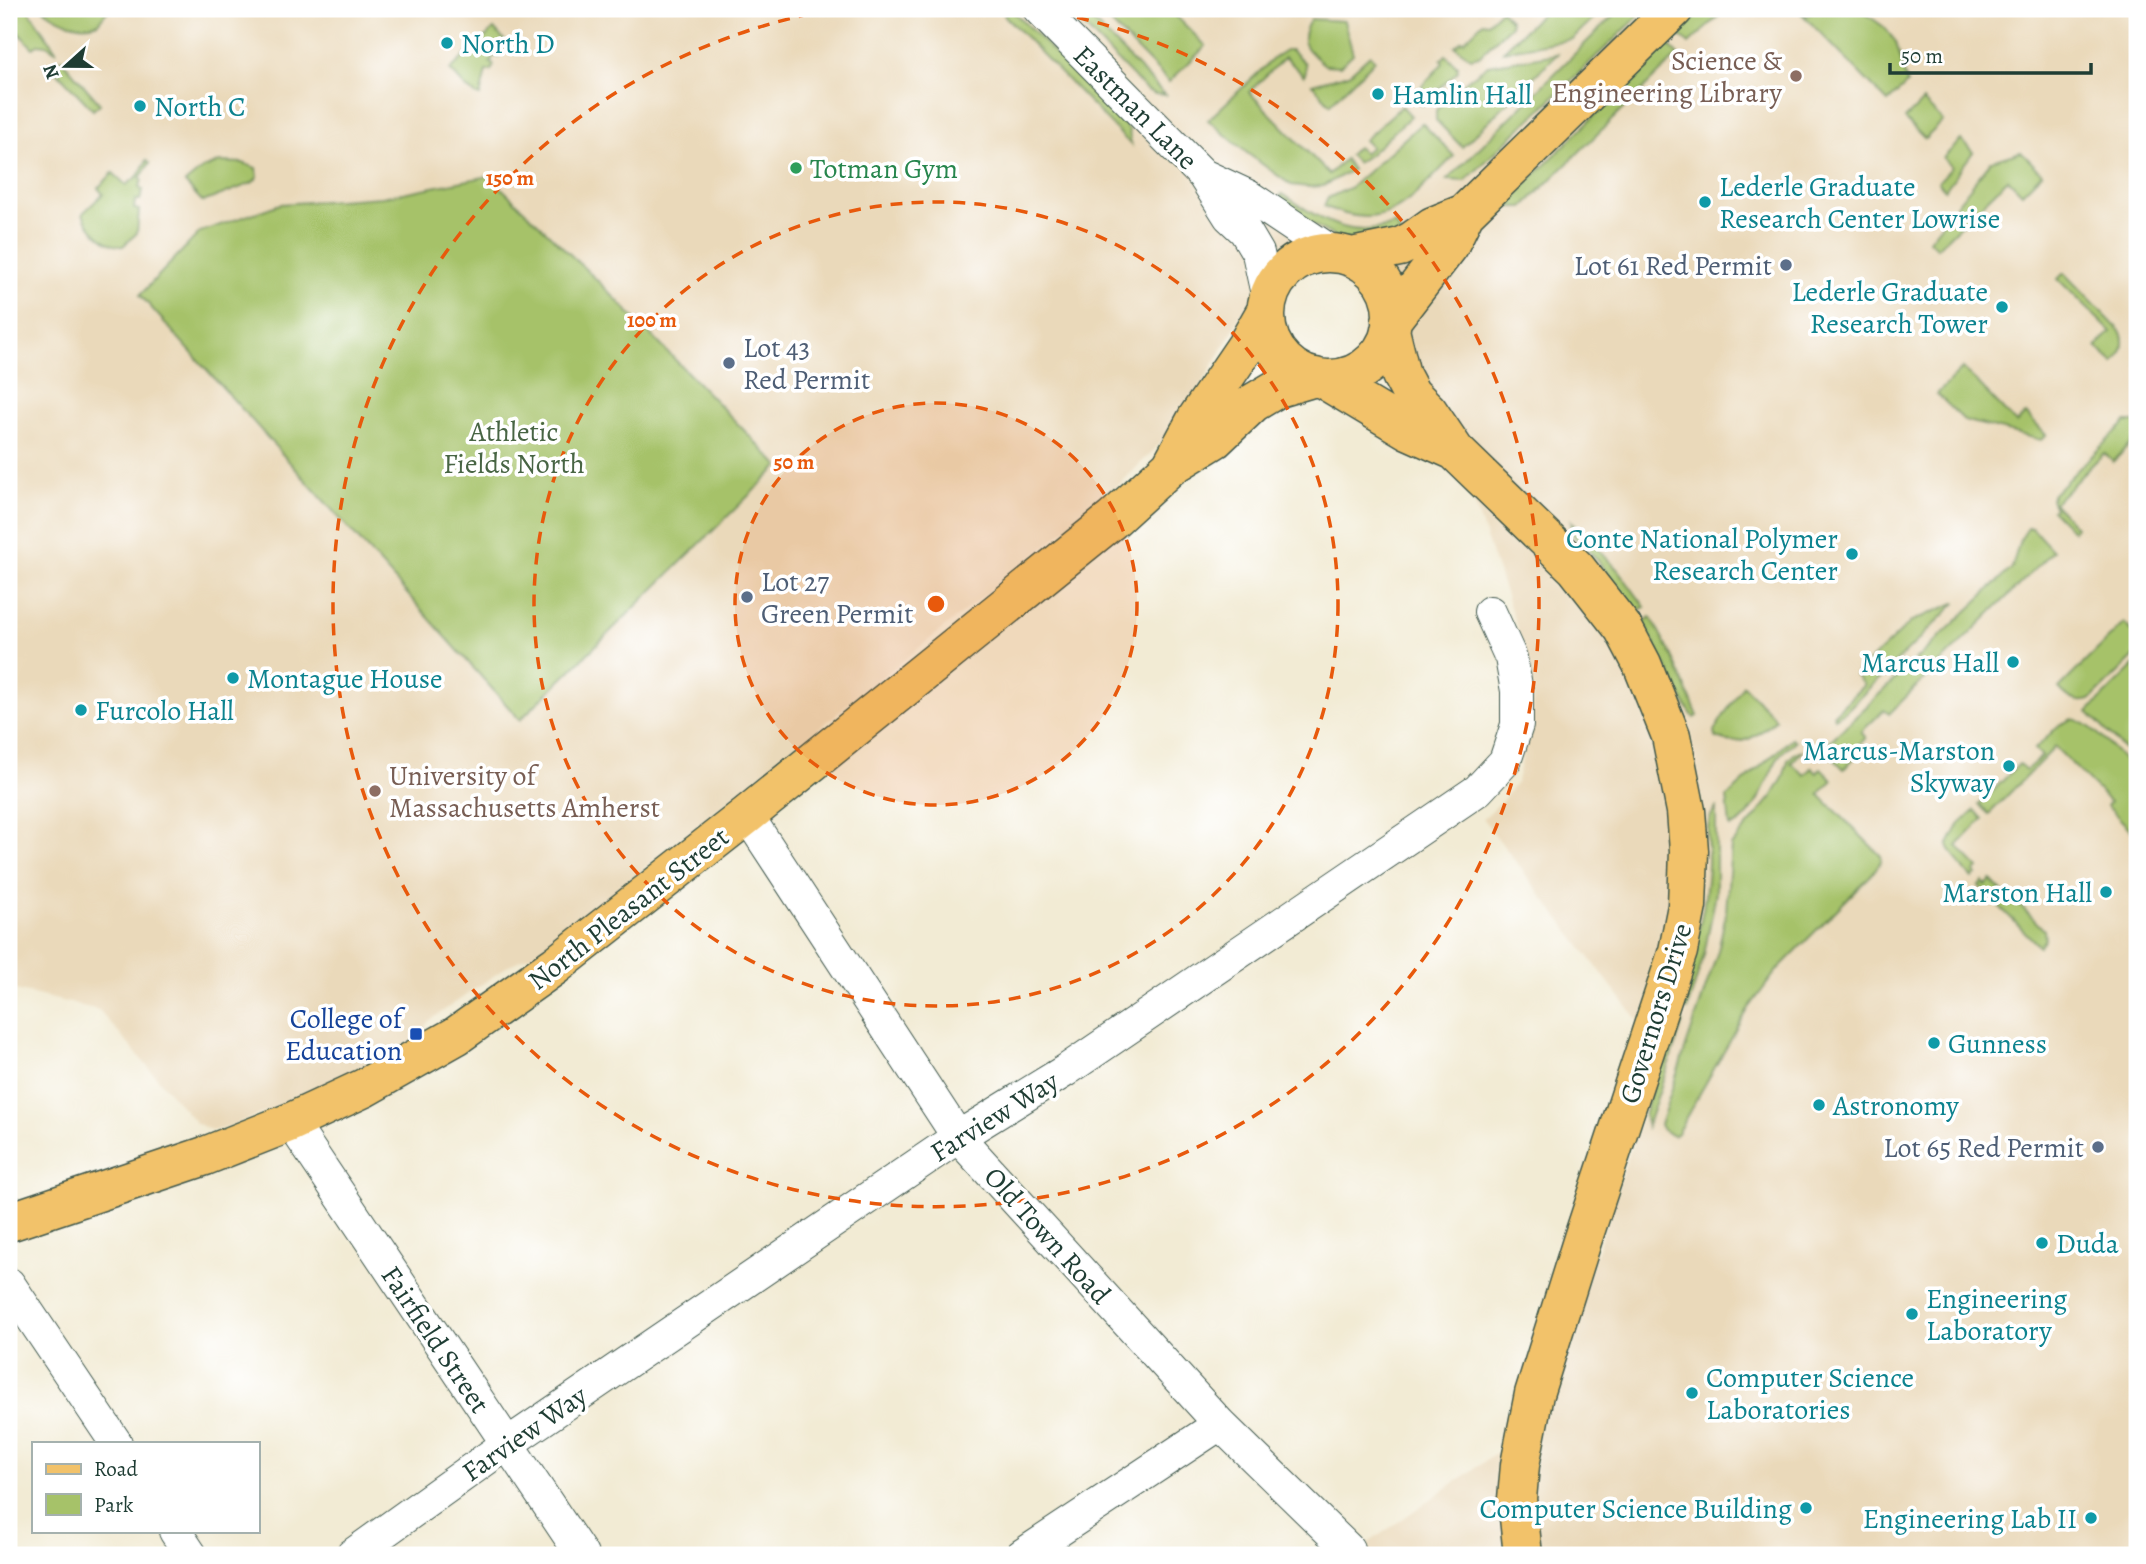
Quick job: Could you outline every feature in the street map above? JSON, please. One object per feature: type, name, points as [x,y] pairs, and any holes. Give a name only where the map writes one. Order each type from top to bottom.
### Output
[{"type":"main road","points":[[1465,213],[1433,226],[1400,247],[1310,255],[1291,265],[1276,280],[1267,305],[1267,328],[1281,357],[1293,368],[1319,378],[1352,374],[1370,364],[1383,349],[1391,326],[1449,246],[1465,213],[1674,9]]},
{"type":"main road","points":[[1341,254],[1363,262],[1386,288],[1391,304],[1391,326]]},
{"type":"main road","name":"North Pleasant Street","points":[[1171,466],[1197,418],[1247,346],[1267,305]]},
{"type":"main road","name":"Governors Drive","points":[[1391,326],[1401,375],[1455,451],[1576,568],[1623,628],[1642,664],[1671,736],[1686,811],[1689,852],[1687,906],[1678,951],[1583,1238],[1528,1419],[1517,1499],[1523,1555]]},
{"type":"main road","name":"North Pleasant Street","points":[[9,1222],[205,1156],[291,1122],[391,1074],[480,1020],[556,965],[747,815],[1112,520],[1171,466],[1215,439],[1253,403],[1278,388],[1319,378]]},
{"type":"main road","name":"Governors Drive","points":[[1319,378],[1408,430],[1455,451]]},
{"type":"street","name":"Eastman Lane","points":[[1039,9],[1203,175],[1229,216],[1245,231],[1258,253],[1267,305]]},
{"type":"street","name":"Eastman Lane","points":[[1203,175],[1248,196],[1341,254]]},
{"type":"street","name":"Farview Way","points":[[352,1555],[507,1444],[958,1137],[1065,1071],[1478,790],[1505,761],[1517,725],[1517,691],[1511,658],[1490,612]]},
{"type":"street","name":"Old Town Road","points":[[747,815],[958,1137],[1220,1424],[1348,1549]]},
{"type":"street","name":"Fairfield Street","points":[[291,1122],[582,1555]]},
{"type":"street","points":[[9,1284],[115,1442]]},
{"type":"street","points":[[1021,1555],[1220,1424]]},
{"type":"street","points":[[176,1532],[191,1555]]},
{"type":"shaded area","name":"University of Massachusetts Amherst","points":[[9,9],[2137,9],[2137,1555],[1351,1555],[1541,1422],[1662,1052],[1483,819],[1502,801],[1517,781],[1533,712],[1531,668],[1463,471],[1423,393],[1396,288],[1382,267],[1356,242],[1321,241],[1295,247],[1274,263],[1189,408],[1154,450],[1110,494],[542,951],[509,965],[429,1021],[419,1036],[396,1050],[308,1095],[223,1129],[211,1130],[196,1123],[99,1010],[16,990],[9,993]]},
{"type":"green space","points":[[9,9],[28,9],[57,52],[46,45],[39,44],[33,48],[9,23]]},
{"type":"green space","points":[[43,9],[109,9],[98,23],[76,25]]},
{"type":"green space","points":[[1011,9],[1121,120],[1129,130],[1131,145],[1004,15]]},
{"type":"green space","points":[[1067,9],[1081,9],[1165,95],[1145,89]]},
{"type":"green space","points":[[1097,9],[1169,9],[1206,46],[1169,82]]},
{"type":"green space","points":[[1546,9],[1603,9],[1572,39],[1503,51]]},
{"type":"green space","points":[[1620,9],[1632,9],[1639,16],[1465,181],[1447,180]]},
{"type":"green space","points":[[1704,9],[1726,9],[1689,44],[1678,34]]},
{"type":"green space","points":[[1797,9],[1805,9],[1802,12],[1807,16],[1812,12],[1809,9],[1859,9],[1884,27],[1896,42],[1907,84],[1888,102]]},
{"type":"green space","points":[[1501,10],[1511,25],[1479,56],[1471,58],[1455,46],[1483,22],[1488,23]]},
{"type":"green space","points":[[1311,19],[1344,21],[1353,54],[1340,66],[1325,65],[1305,45],[1304,34]]},
{"type":"green space","points":[[494,29],[507,43],[498,57],[494,55],[490,63],[494,65],[491,71],[486,71],[480,96],[468,89],[450,70]]},
{"type":"green space","points":[[1667,44],[1678,55],[1523,207],[1502,207]]},
{"type":"green space","points":[[1291,50],[1305,63],[1304,76],[1285,57],[1249,92],[1329,174],[1345,159],[1352,170],[1323,186],[1291,185],[1208,120],[1275,57]]},
{"type":"green space","points":[[1557,54],[1462,147],[1436,120],[1436,110],[1488,65]]},
{"type":"green space","points":[[1370,55],[1375,60],[1330,104],[1312,84],[1349,74]]},
{"type":"green space","points":[[1446,55],[1457,66],[1458,71],[1422,105],[1413,96],[1443,63],[1441,60]]},
{"type":"green space","points":[[61,59],[100,104],[93,110],[55,70]]},
{"type":"green space","points":[[1923,101],[1943,121],[1925,139],[1905,119]]},
{"type":"green space","points":[[1402,106],[1411,116],[1357,163],[1349,155],[1357,147],[1364,153],[1371,147],[1364,140]]},
{"type":"green space","points":[[1422,123],[1454,156],[1411,198],[1382,215],[1365,217],[1324,206],[1328,198],[1351,187]]},
{"type":"green space","points":[[1961,140],[1973,152],[1945,190],[1938,182],[1952,167],[1943,158]]},
{"type":"green space","points":[[2021,152],[2042,173],[2022,193],[2008,179],[1937,248],[1929,240],[1991,161]]},
{"type":"green space","points":[[147,160],[150,163],[140,178],[142,180],[139,188],[143,190],[140,200],[135,200],[134,209],[139,210],[137,233],[123,246],[111,244],[93,230],[83,213],[103,194],[98,188],[113,173],[126,185],[138,176]]},
{"type":"green space","points":[[220,162],[243,163],[256,168],[258,177],[252,183],[203,202],[185,183],[202,169]]},
{"type":"green space","name":"Athletic Fields North","points":[[489,176],[603,286],[779,466],[520,720],[140,295],[200,232],[280,204],[382,197]]},
{"type":"green space","points":[[1282,194],[1336,225],[1363,230],[1396,224],[1401,235],[1356,242],[1341,240],[1276,204]]},
{"type":"green space","points":[[2064,273],[2121,332],[2122,349],[2114,363],[2096,347],[2111,332],[2058,279]]},
{"type":"green space","points":[[1963,368],[2016,423],[2026,414],[2046,435],[2041,440],[1964,420],[1937,394]]},
{"type":"green space","points":[[2126,422],[2137,422],[2137,437],[2113,462],[2104,453],[2054,503],[2076,527],[2073,531],[2052,510],[2055,508],[2052,495]]},
{"type":"green space","points":[[1571,521],[1618,570],[1645,607],[1637,611],[1594,556],[1573,535]]},
{"type":"green space","points":[[2028,528],[2032,528],[2053,551],[1889,714],[1884,710],[1861,732],[1866,738],[1851,752],[1856,756],[1844,769],[1829,754],[1828,743],[2012,568],[2020,540]]},
{"type":"green space","points":[[1957,602],[1846,711],[1835,718],[1833,715],[1864,685],[1855,675],[1912,621]]},
{"type":"green space","points":[[1651,617],[1673,658],[1698,716],[1694,718],[1643,622]]},
{"type":"green space","points":[[2124,623],[2137,634],[2137,654],[2090,700],[2076,701],[2066,695],[2059,688]]},
{"type":"green space","points":[[2137,663],[2137,763],[2088,712]]},
{"type":"green space","points":[[1743,685],[1776,719],[1748,739],[1733,742],[1715,737],[1714,731]]},
{"type":"green space","points":[[2072,719],[2098,734],[2137,775],[2137,836],[2107,806],[2110,802],[2055,747],[1989,814],[1979,805],[2019,764],[2026,770],[2042,756],[2035,749],[2059,725]]},
{"type":"green space","points":[[1792,738],[1795,741],[1779,756],[1753,808],[1739,824],[1730,827],[1727,797]]},
{"type":"green space","points":[[1803,750],[1791,763],[1805,775],[1812,768],[1817,773],[1821,768],[1833,780],[1819,794],[1881,856],[1881,861],[1872,874],[1778,969],[1749,1008],[1673,1136],[1660,1125],[1718,951],[1726,912],[1731,846],[1772,797],[1783,778],[1788,760]]},
{"type":"green space","points":[[1716,808],[1716,893],[1704,955],[1687,1010],[1678,1007],[1701,919],[1707,883],[1708,828]]},
{"type":"green space","points":[[1975,810],[1983,819],[1957,846],[1978,868],[1972,878],[1948,846],[1959,825]]},
{"type":"green space","points":[[1991,880],[2044,930],[2045,939],[2039,946],[1979,886],[1983,882],[1986,885]]},
{"type":"green space","points":[[1673,1020],[1683,1022],[1647,1127],[1644,1115]]},
{"type":"place","name":"North D","points":[[447,43]]},
{"type":"place","name":"Science & Engineering Library","points":[[1796,76]]},
{"type":"place","name":"Hamlin Hall","points":[[1378,94]]},
{"type":"place","name":"North C","points":[[140,106]]},
{"type":"place","name":"Totman Gym","points":[[796,168]]},
{"type":"place","name":"Lederle Graduate Research Center Lowrise","points":[[1705,202]]},
{"type":"place","name":"Lot 61 Red Permit","points":[[1786,265]]},
{"type":"place","name":"Lederle Graduate Research Tower","points":[[2002,307]]},
{"type":"place","name":"Lot 43 Red Permit","points":[[729,363]]},
{"type":"place","name":"Conte National Polymer Research Center","points":[[1852,554]]},
{"type":"place","name":"Lot 27 Green Permit","points":[[747,597]]},
{"type":"place","name":"Marcus Hall","points":[[2013,662]]},
{"type":"place","name":"Montague House","points":[[233,678]]},
{"type":"place","name":"Furcolo Hall","points":[[81,710]]},
{"type":"place","name":"Marcus-Marston Skyway","points":[[2009,766]]},
{"type":"place","name":"University of Massachusetts Amherst","points":[[375,791]]},
{"type":"place","name":"Marston Hall","points":[[2106,892]]},
{"type":"place","name":"College of Education","points":[[416,1034]]},
{"type":"place","name":"Gunness","points":[[1934,1043]]},
{"type":"place","name":"Astronomy","points":[[1819,1105]]},
{"type":"place","name":"Lot 65 Red Permit","points":[[2098,1147]]},
{"type":"place","name":"Duda","points":[[2042,1243]]},
{"type":"place","name":"Engineering Laboratory","points":[[1912,1314]]},
{"type":"place","name":"Computer Science Laboratories","points":[[1692,1393]]},
{"type":"place","name":"Computer Science Building","points":[[1806,1508]]},
{"type":"place","name":"Engineering Lab II","points":[[2091,1518]]}]
